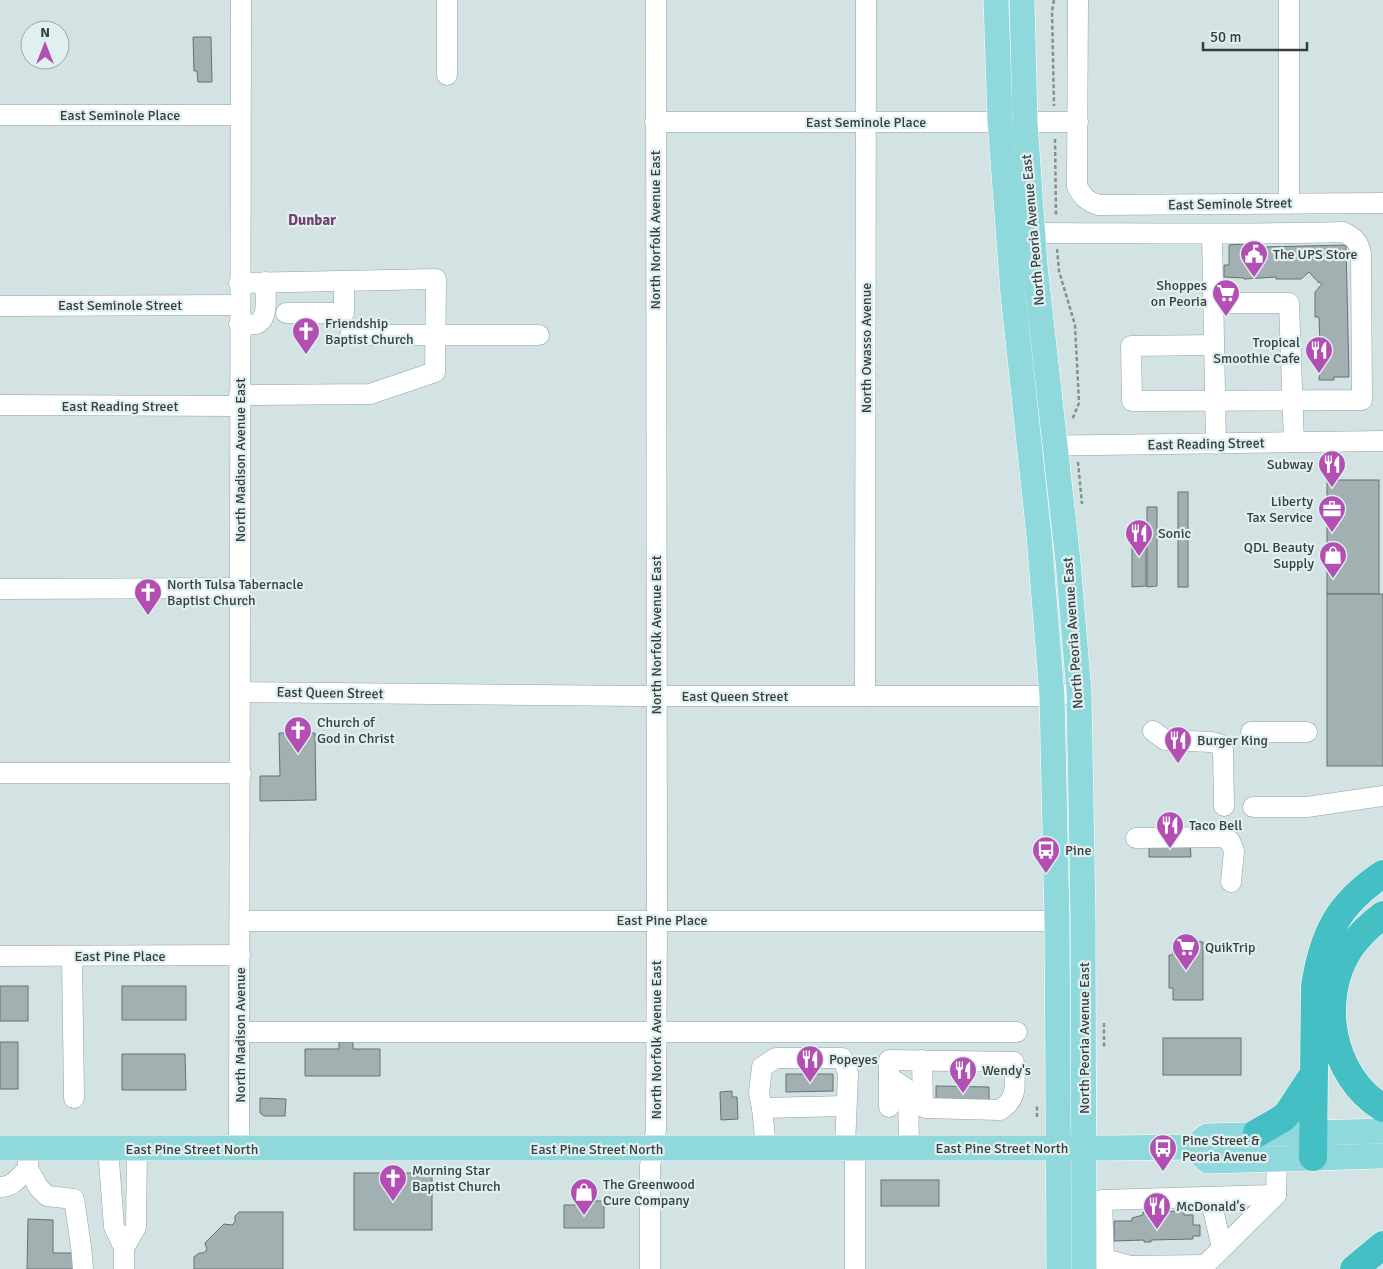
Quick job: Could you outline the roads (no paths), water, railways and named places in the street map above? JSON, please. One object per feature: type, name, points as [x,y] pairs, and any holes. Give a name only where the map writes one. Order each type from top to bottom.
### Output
[{"type":"highway","points":[[1313,1145],[1315,986],[1324,944],[1340,914],[1365,888],[1383,874]]},
{"type":"highway","points":[[1383,915],[1359,936],[1343,962],[1334,988],[1332,1017],[1335,1039],[1342,1061],[1367,1096],[1383,1108]]},
{"type":"highway","points":[[1257,1134],[1288,1113],[1313,1075]]},
{"type":"highway","points":[[1354,1269],[1383,1244]]},
{"type":"main road","name":"North Peoria Avenue East","points":[[996,0],[1000,121],[1012,294],[1039,536],[1052,696],[1057,921],[1059,1269]]},
{"type":"main road","name":"North Peoria Avenue East","points":[[1022,0],[1025,122],[1032,233],[1068,561],[1078,692],[1083,917],[1084,1149],[1101,1264]]},
{"type":"main road","name":"East Pine Street North","points":[[1193,1147],[1208,1161],[1277,1158],[1313,1145],[1383,1131]]},
{"type":"main road","name":"East Pine Street North","points":[[0,1148],[28,1159],[108,1148],[1084,1149],[1193,1147],[1207,1136],[1257,1134],[1383,1156]]},
{"type":"street","name":"North Madison Avenue East","points":[[240,0],[240,921]]},
{"type":"street","points":[[447,75],[448,0]]},
{"type":"street","name":"North Norfolk Avenue East","points":[[650,1269],[650,1166],[656,1130],[657,920],[656,0]]},
{"type":"street","name":"North Owasso Avenue","points":[[865,696],[866,0]]},
{"type":"street","points":[[1078,0],[1078,122]]},
{"type":"street","points":[[1289,0],[1289,203]]},
{"type":"street","name":"East Seminole Place","points":[[0,115],[240,115]]},
{"type":"street","name":"East Seminole Place","points":[[655,122],[1078,122]]},
{"type":"street","name":"East Seminole Street","points":[[1078,122],[1077,186],[1088,202],[1099,205],[1383,203]]},
{"type":"street","points":[[1131,205],[1132,233]]},
{"type":"street","points":[[1032,233],[1212,235],[1344,232],[1353,237],[1360,246],[1362,400],[1132,401],[1131,346],[1214,345]]},
{"type":"street","points":[[1212,235],[1216,444]]},
{"type":"street","points":[[239,283],[436,279],[435,335]]},
{"type":"street","points":[[265,282],[276,313],[344,313],[344,281]]},
{"type":"street","points":[[1213,303],[1289,304],[1294,442]]},
{"type":"street","name":"East Seminole Street","points":[[0,306],[239,315],[256,324],[276,313]]},
{"type":"street","points":[[350,335],[539,334]]},
{"type":"street","name":"East Reading Street","points":[[0,405],[239,400],[370,394],[435,372],[435,335]]},
{"type":"street","name":"East Reading Street","points":[[1030,446],[1383,441]]},
{"type":"street","points":[[0,590],[240,588]]},
{"type":"street","name":"East Queen Street","points":[[241,692],[656,696],[1052,696],[1078,692]]},
{"type":"street","points":[[1153,730],[1165,740],[1219,744],[1223,750],[1224,806]]},
{"type":"street","points":[[1251,732],[1307,732]]},
{"type":"street","points":[[0,773],[241,773]]},
{"type":"street","points":[[1253,807],[1307,807],[1383,796]]},
{"type":"street","points":[[1136,838],[1222,838],[1230,841],[1234,851],[1232,882]]},
{"type":"street","name":"East Pine Place","points":[[240,921],[1057,921],[1083,917]]},
{"type":"street","name":"North Madison Avenue","points":[[239,1149],[240,921]]},
{"type":"street","name":"East Pine Place","points":[[0,956],[240,955]]},
{"type":"street","points":[[72,956],[74,1098]]},
{"type":"street","points":[[240,1032],[1017,1032]]},
{"type":"street","points":[[766,1148],[759,1093],[762,1067],[776,1058],[842,1058],[848,1073],[846,1106],[850,1148],[855,1269]]},
{"type":"street","points":[[889,1108],[889,1060],[922,1060],[1014,1062],[1014,1098],[1000,1110],[929,1109],[923,1105],[922,1060]]},
{"type":"street","points":[[889,1077],[908,1090],[909,1148]]},
{"type":"street","points":[[762,1108],[846,1106]]},
{"type":"street","points":[[108,1148],[114,1227],[124,1248],[124,1269]]},
{"type":"street","points":[[124,1248],[136,1227],[137,1149]]},
{"type":"street","points":[[1276,1195],[1102,1200],[1101,1264],[1202,1267],[1276,1195],[1277,1158]]},
{"type":"street","points":[[0,1187],[8,1187],[13,1184],[28,1159]]},
{"type":"street","points":[[28,1159],[39,1188],[47,1196],[74,1198],[81,1246],[82,1269]]},
{"type":"street","points":[[1210,1197],[1222,1248]]},
{"type":"place","name":"The UPS Store","points":[[1254,278]]},
{"type":"place","name":"Shoppes on Peoria","points":[[1226,317]]},
{"type":"place","name":"Friendship Baptist Church","points":[[306,355]]},
{"type":"place","name":"Tropical Smoothie Cafe","points":[[1319,374]]},
{"type":"place","name":"Subway","points":[[1332,488]]},
{"type":"place","name":"Liberty Tax Service","points":[[1332,533]]},
{"type":"place","name":"Sonic","points":[[1139,557]]},
{"type":"place","name":"QDL Beauty Supply","points":[[1333,579]]},
{"type":"place","name":"North Tulsa Tabernacle Baptist Church","points":[[148,616]]},
{"type":"place","name":"Church of God in Christ","points":[[298,754]]},
{"type":"place","name":"Burger King","points":[[1178,764]]},
{"type":"place","name":"Taco Bell","points":[[1170,849]]},
{"type":"place","name":"Pine","points":[[1046,874]]},
{"type":"place","name":"QuikTrip","points":[[1186,971]]},
{"type":"place","name":"Popeyes","points":[[810,1083]]},
{"type":"place","name":"Wendy's","points":[[963,1094]]},
{"type":"place","name":"Pine Street & Peoria Avenue","points":[[1163,1172]]},
{"type":"place","name":"Morning Star Baptist Church","points":[[393,1202]]},
{"type":"place","name":"The Greenwood Cure Company","points":[[584,1216]]},
{"type":"place","name":"McDonald's","points":[[1157,1230]]},
{"type":"district","name":"Dunbar","points":[[312,220]]}]
